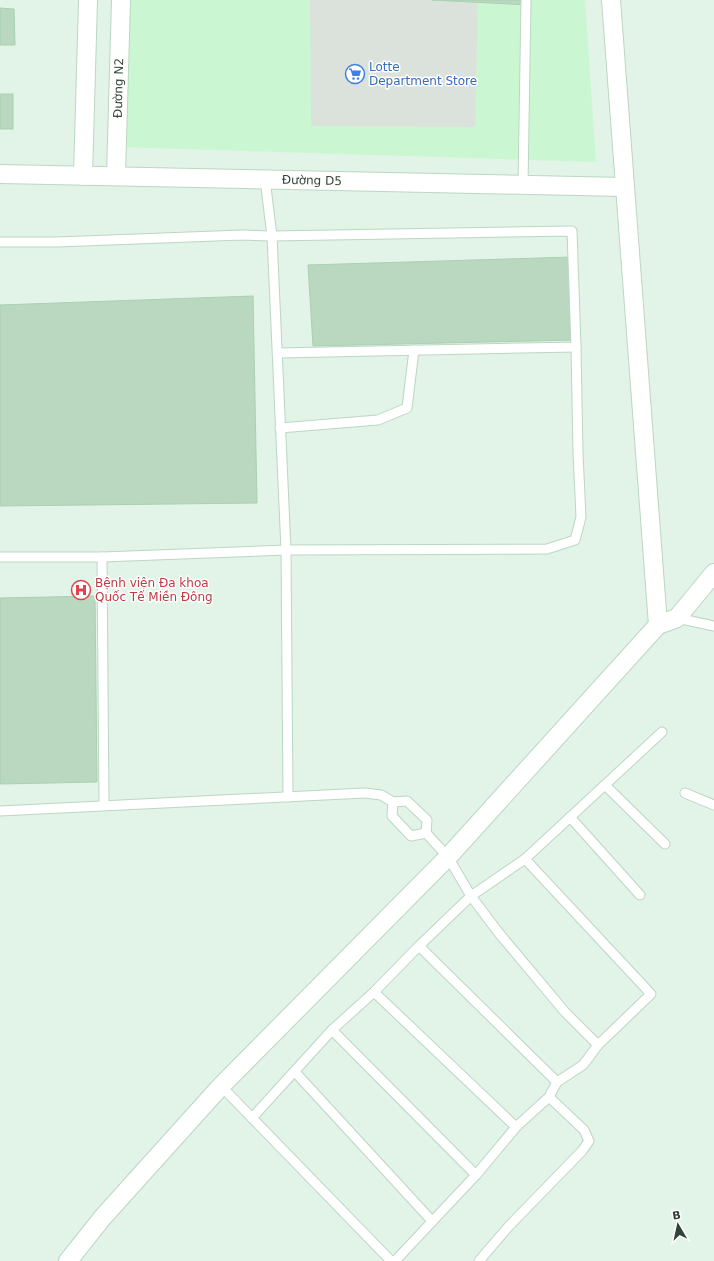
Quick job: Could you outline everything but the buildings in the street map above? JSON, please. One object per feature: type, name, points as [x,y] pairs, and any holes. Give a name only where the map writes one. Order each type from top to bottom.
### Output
[{"type":"street","points":[[83,176],[88,0]]},
{"type":"street","name":"Đường N2","points":[[116,176],[121,0]]},
{"type":"street","points":[[611,0],[658,625]]},
{"type":"street","name":"Đường D5","points":[[0,174],[624,187]]},
{"type":"street","points":[[68,1261],[103,1217],[221,1086],[448,857],[658,625],[677,618],[714,573]]},
{"type":"lane","points":[[523,185],[526,0]]},
{"type":"lane","points":[[265,179],[272,236],[286,550],[288,797]]},
{"type":"lane","points":[[0,242],[57,242],[242,235],[272,236],[572,231],[581,517],[575,540],[546,549],[286,550],[102,557],[0,558]]},
{"type":"lane","points":[[278,352],[576,347]]},
{"type":"lane","points":[[280,428],[378,420],[407,408],[414,350]]},
{"type":"lane","points":[[102,557],[104,805]]},
{"type":"lane","points":[[677,618],[714,626]]},
{"type":"lane","points":[[252,1118],[332,1030],[374,992],[419,946],[472,896],[525,859],[662,732]]},
{"type":"lane","points":[[605,785],[665,844]]},
{"type":"lane","points":[[0,811],[365,793],[381,795],[392,802],[407,801],[427,820],[426,833],[448,857],[472,896],[498,932],[565,1012],[598,1045]]},
{"type":"lane","points":[[685,793],[714,805]]},
{"type":"lane","points":[[392,802],[392,816],[412,836],[426,833]]},
{"type":"lane","points":[[570,818],[640,894]]},
{"type":"lane","points":[[395,1261],[476,1175],[516,1127],[549,1097],[558,1082],[583,1065],[598,1045],[651,994],[525,859]]},
{"type":"lane","points":[[419,946],[558,1082]]},
{"type":"lane","points":[[374,992],[516,1127]]},
{"type":"lane","points":[[332,1030],[476,1175]]},
{"type":"lane","points":[[295,1072],[432,1221]]},
{"type":"lane","points":[[221,1086],[390,1261]]},
{"type":"lane","points":[[479,1261],[509,1226],[582,1151],[589,1141],[584,1130],[549,1097]]},
{"type":"shaded area","name":"Lotte Department Store","points":[[121,0],[585,0],[596,162],[117,147]]},
{"type":"shaded area","points":[[310,0],[432,0],[478,2],[475,127],[311,126]]},
{"type":"place","name":"Lotte Department Store","points":[[355,74]]},
{"type":"place","name":"Bệnh viện Đa khoa Quốc Tế Miền Đông","points":[[81,590]]}]
